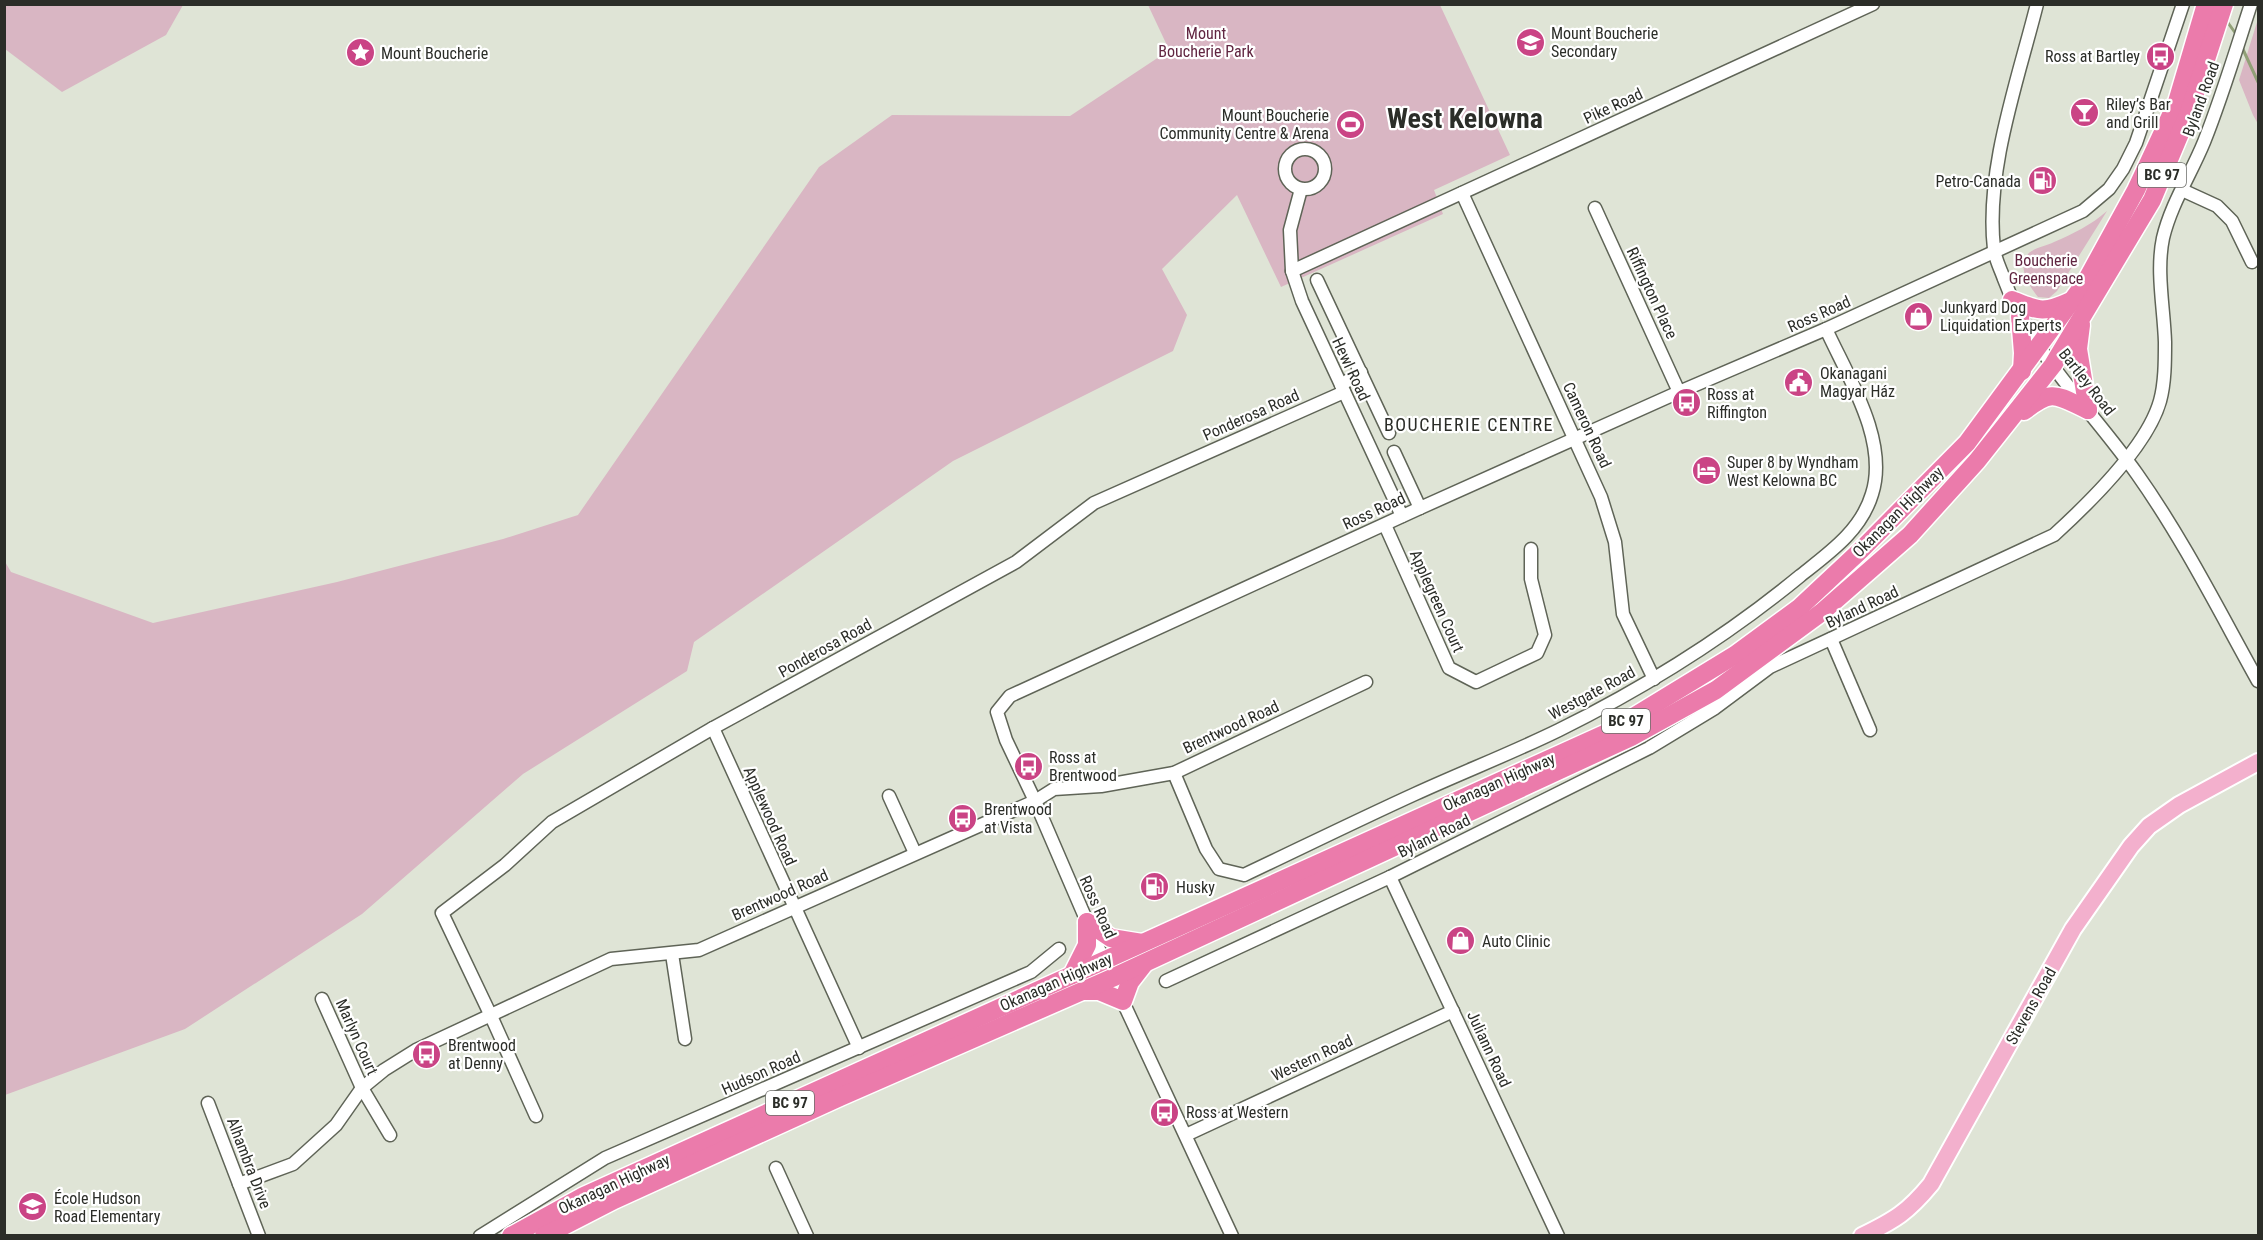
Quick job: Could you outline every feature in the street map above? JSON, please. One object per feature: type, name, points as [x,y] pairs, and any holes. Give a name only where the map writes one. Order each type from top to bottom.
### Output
[{"type":"highway","name":"Okanagan Highway","points":[[511,1236],[584,1196],[1609,732],[1735,655],[1798,608],[1861,550],[1967,443],[2022,371],[2085,283],[2136,190],[2177,102],[2215,9]]},
{"type":"highway","name":"Okanagan Highway","points":[[544,1236],[615,1200],[1112,978],[1631,737],[1716,690],[1822,612],[1910,535],[1977,461],[2053,365],[2152,200],[2189,112],[2215,9]]},
{"type":"highway","points":[[2022,371],[2023,347],[2016,308],[2051,310],[2073,301]]},
{"type":"highway","points":[[2082,317],[2078,350],[2088,410]]},
{"type":"highway","points":[[2004,428],[2040,399],[2050,395],[2059,396],[2088,410]]},
{"type":"highway","points":[[1087,922],[1111,938],[1142,943]]},
{"type":"highway","points":[[1072,975],[1087,945],[1087,922]]},
{"type":"highway","points":[[1082,991],[1099,991],[1123,1001],[1130,982],[1147,961]]},
{"type":"main road","name":"Stevens Road","points":[[1862,1236],[1901,1216],[1915,1204],[1931,1184],[2073,929],[2131,846],[2149,826],[2179,805],[2259,762]]},
{"type":"main road","name":"Stevens Road","points":[[2214,787],[2259,773]]},
{"type":"street","name":"Pike Road","points":[[1292,271],[1873,4]]},
{"type":"street","name":"Bartley Road","points":[[2037,4],[1997,162],[1994,252],[2016,308],[2039,347],[2125,459],[2204,581],[2259,681]]},
{"type":"street","name":"Ross Road","points":[[1232,1236],[1104,961],[1006,740],[997,712],[1010,696],[1402,516],[1826,329],[2083,211],[2109,189],[2123,169],[2136,143],[2183,4]]},
{"type":"street","name":"Byland Road","points":[[1166,981],[1390,877],[1649,748],[1714,708],[1770,668],[2054,535],[2085,507],[2125,459],[2156,412],[2160,399],[2165,355],[2161,250],[2170,218],[2204,142],[2251,4]]},
{"type":"street","name":"Hewl Road","points":[[1301,189],[1290,230],[1292,271],[1302,301],[1402,516]]},
{"type":"street","points":[[2182,190],[2217,206],[2232,221],[2252,262]]},
{"type":"street","name":"Cameron Road","points":[[1462,194],[1601,497],[1615,542],[1623,614],[1654,679]]},
{"type":"street","name":"Riffington Place","points":[[1595,208],[1679,392]]},
{"type":"street","name":"Hewl Road","points":[[1317,280],[1389,433]]},
{"type":"street","name":"Westgate Road","points":[[1174,773],[1206,849],[1219,869],[1244,875],[1559,730],[1654,679],[1732,627],[1841,543],[1864,514],[1872,495],[1875,480],[1875,446],[1870,426],[1826,329]]},
{"type":"street","name":"Ponderosa Road","points":[[491,1016],[442,913],[506,864],[552,822],[713,728],[1016,562],[1094,503],[1342,388],[1361,372]]},
{"type":"street","points":[[1394,452],[1420,508]]},
{"type":"street","name":"Applegreen Court","points":[[1385,525],[1449,668],[1476,682],[1537,653],[1545,635],[1531,579],[1531,549]]},
{"type":"street","points":[[1832,639],[1870,730]]},
{"type":"street","name":"Brentwood Road","points":[[239,1184],[293,1164],[336,1125],[362,1088],[416,1050],[611,959],[699,950],[1035,801],[1054,789],[1101,786],[1174,773],[1366,682]]},
{"type":"street","name":"Applewood Road","points":[[713,728],[859,1048]]},
{"type":"street","points":[[889,796],[915,853]]},
{"type":"street","name":"Juliann Road","points":[[1390,877],[1558,1236]]},
{"type":"street","name":"Hudson Road","points":[[480,1236],[606,1158],[1031,972],[1059,949]]},
{"type":"street","points":[[672,954],[685,1040]]},
{"type":"street","name":"Marlyn Court","points":[[322,999],[362,1088],[390,1135]]},
{"type":"street","name":"Western Road","points":[[1186,1135],[1453,1011]]},
{"type":"street","points":[[491,1016],[536,1116]]},
{"type":"street","name":"Alhambra Drive","points":[[208,1103],[259,1236]]},
{"type":"street","points":[[776,1168],[807,1236]]},
{"type":"green space","points":[[5,4],[183,5],[166,35],[62,92],[5,49]]},
{"type":"green space","name":"Mount Boucherie Park","points":[[1148,5],[1440,5],[1510,155],[1434,190],[1443,214],[1281,287],[1237,195],[1162,269],[1187,315],[1173,351],[953,461],[694,642],[687,671],[523,774],[362,914],[185,1029],[5,1095],[4,560],[11,572],[153,623],[337,582],[503,539],[578,515],[819,167],[892,115],[1070,116],[1165,53],[1172,56]]},
{"type":"green space","points":[[2258,19],[2258,124],[2239,80]]},
{"type":"green space","name":"Boucherie Greenspace","points":[[2107,211],[2057,291],[2049,298],[2038,297],[2028,282],[2024,270],[2023,264],[2028,254],[2082,229]]},
{"type":"waterway","points":[[2226,20],[2236,34]]},
{"type":"waterway","points":[[2241,45],[2258,82]]},
{"type":"place","name":"Mount Boucherie Secondary","points":[[1530,42]]},
{"type":"place","name":"Mount Boucherie","points":[[360,53]]},
{"type":"place","name":"Ross at Bartley","points":[[2161,56]]},
{"type":"place","name":"Riley’s Bar and Grill","points":[[2085,113]]},
{"type":"place","name":"Mount Boucherie Community Centre & Arena","points":[[1350,124]]},
{"type":"place","name":"Petro-Canada","points":[[2042,181]]},
{"type":"place","name":"Junkyard Dog Liquidation Experts","points":[[1919,316]]},
{"type":"place","name":"Okanagani Magyar Ház","points":[[1799,382]]},
{"type":"place","name":"Ross at Riffington","points":[[1686,403]]},
{"type":"place","name":"Super 8 by Wyndham West Kelowna BC","points":[[1706,471]]},
{"type":"place","name":"Ross at Brentwood","points":[[1028,766]]},
{"type":"place","name":"Brentwood at Vista","points":[[963,818]]},
{"type":"place","name":"Husky","points":[[1155,887]]},
{"type":"place","name":"Auto Clinic","points":[[1461,941]]},
{"type":"place","name":"Brentwood at Denny","points":[[427,1054]]},
{"type":"place","name":"Ross at Western","points":[[1165,1112]]},
{"type":"place","name":"École Hudson Road Elementary","points":[[33,1207]]},
{"type":"district","name":"West Kelowna","points":[[1465,118]]},
{"type":"district","name":"BOUCHERIE CENTRE","points":[[1469,424]]}]
